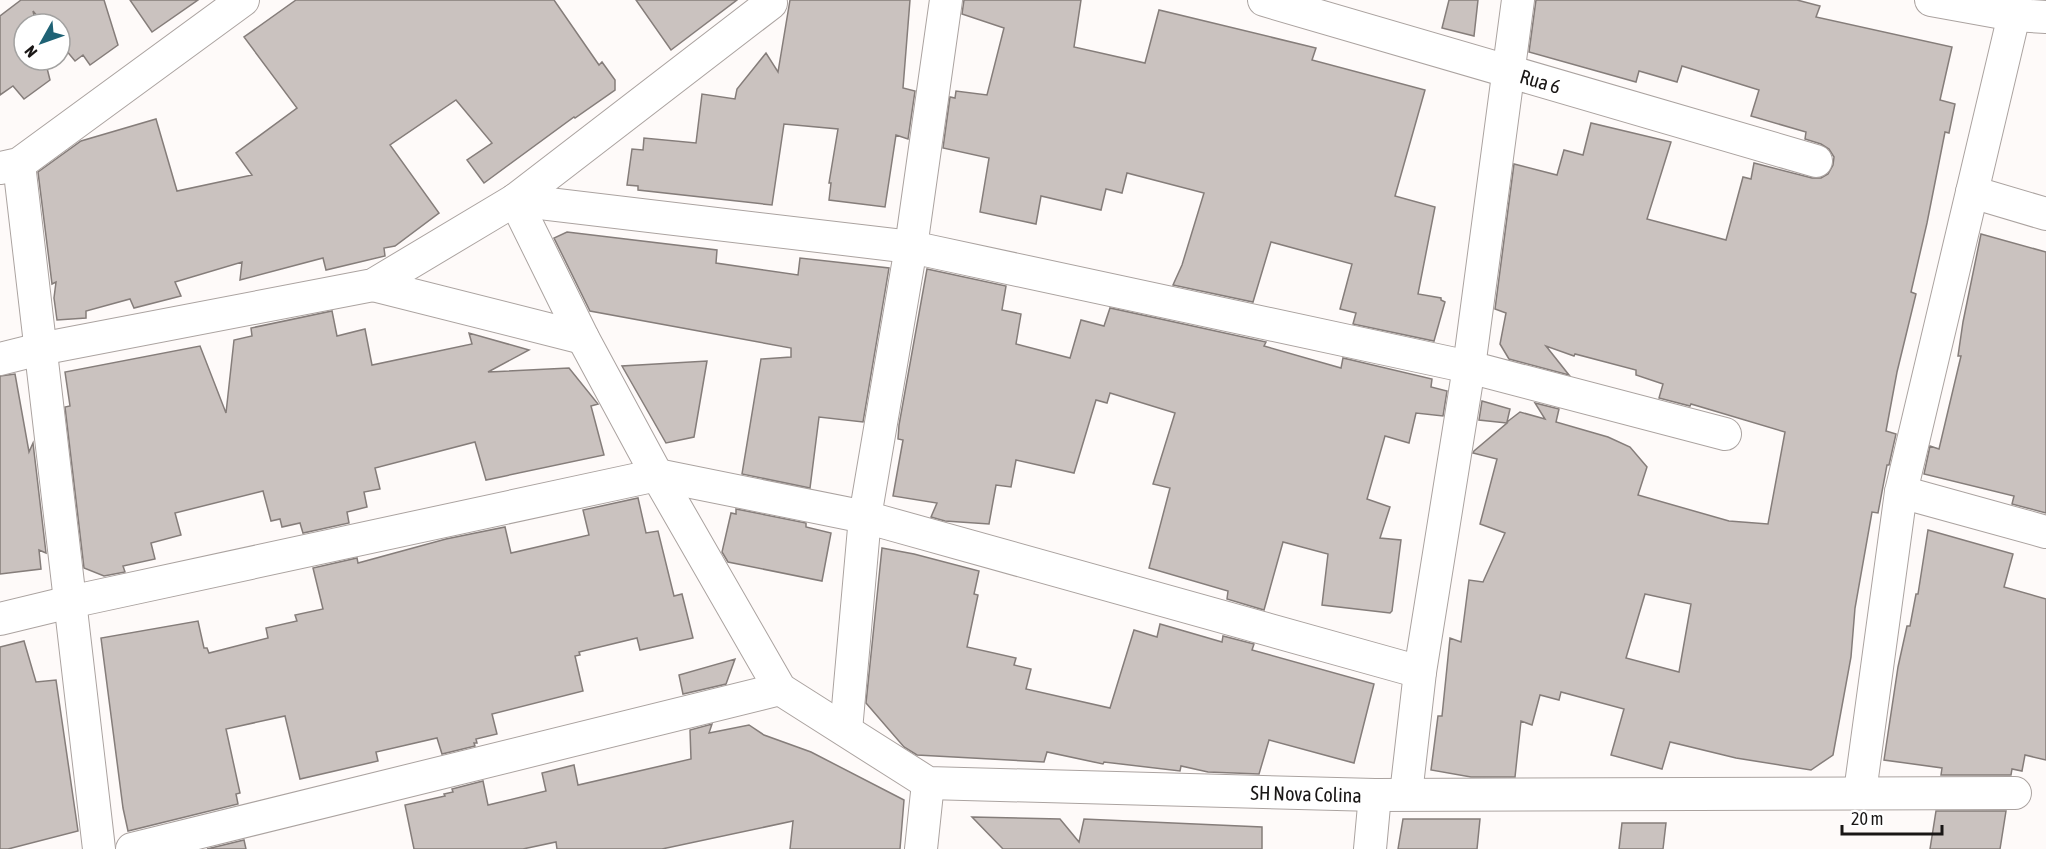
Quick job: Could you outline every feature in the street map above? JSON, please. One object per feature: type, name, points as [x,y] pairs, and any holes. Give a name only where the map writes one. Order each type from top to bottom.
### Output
[{"type":"street","points":[[99,849],[40,349],[9,166],[243,0]]},
{"type":"street","points":[[0,359],[40,349],[373,285],[515,200],[771,3],[770,0]]},
{"type":"street","points":[[846,730],[865,517],[911,247],[946,0]]},
{"type":"street","name":"Rua 6","points":[[1264,0],[1816,161]]},
{"type":"street","points":[[1406,794],[1420,672],[1469,367],[1518,0]]},
{"type":"street","points":[[1930,0],[2014,8],[2046,17]]},
{"type":"street","points":[[1860,792],[1901,492],[2014,8]]},
{"type":"street","points":[[1972,192],[2046,214]]},
{"type":"street","points":[[515,200],[911,247],[1469,367],[1725,434]]},
{"type":"street","points":[[515,200],[583,338],[657,475],[780,689],[928,783],[921,849]]},
{"type":"street","points":[[373,285],[583,338]]},
{"type":"street","points":[[0,619],[657,475],[865,517],[1420,672]]},
{"type":"street","points":[[1901,492],[2046,532]]},
{"type":"street","points":[[132,849],[780,689]]},
{"type":"street","name":"SH Nova Colina","points":[[928,783],[1375,795],[2015,793]]},
{"type":"street","points":[[1370,849],[1375,795]]},
{"type":"building","points":[[21,0],[104,0],[118,45],[90,65],[83,55],[75,61],[72,57],[72,12],[12,12],[12,72],[48,72],[50,80],[24,99],[13,86],[0,95],[0,16]]},
{"type":"building","points":[[130,0],[198,0],[152,32]]},
{"type":"building","points":[[296,0],[554,0],[599,65],[602,62],[615,80],[615,90],[484,183],[467,160],[492,143],[456,100],[390,145],[439,213],[395,246],[384,248],[385,256],[326,270],[323,258],[240,280],[242,262],[175,282],[181,296],[134,308],[130,299],[86,311],[86,318],[57,320],[54,298],[56,282],[52,284],[38,172],[81,141],[156,119],[177,191],[252,175],[236,153],[297,108],[244,37]]},
{"type":"building","points":[[636,0],[737,0],[671,50]]},
{"type":"building","points":[[790,0],[910,0],[903,88],[915,91],[908,139],[896,135],[885,207],[829,200],[831,183],[829,183],[838,129],[784,124],[772,205],[638,190],[638,186],[627,185],[632,149],[643,150],[644,138],[696,143],[702,94],[735,99],[737,89],[766,53],[778,72]]},
{"type":"building","points":[[964,0],[1081,0],[1074,47],[1145,63],[1159,10],[1316,48],[1312,60],[1425,90],[1395,196],[1435,207],[1418,294],[1441,298],[1445,302],[1434,341],[1353,324],[1356,313],[1340,309],[1352,264],[1271,242],[1253,302],[1173,285],[1182,265],[1204,193],[1127,173],[1122,193],[1106,189],[1101,210],[1041,196],[1036,224],[980,212],[989,158],[943,148],[950,97],[955,98],[956,91],[987,95],[1004,28],[962,14]]},
{"type":"building","points":[[1449,0],[1478,0],[1474,36],[1442,28]]},
{"type":"building","points":[[1536,0],[1797,0],[1820,6],[1816,17],[1952,47],[1940,100],[1955,104],[1949,133],[1945,132],[1911,292],[1916,294],[1897,372],[1886,431],[1896,434],[1889,465],[1887,465],[1878,513],[1872,512],[1855,608],[1851,657],[1833,755],[1811,770],[1736,758],[1670,742],[1662,769],[1611,755],[1624,709],[1561,692],[1559,700],[1540,695],[1532,725],[1521,721],[1515,777],[1471,777],[1431,770],[1438,716],[1442,716],[1450,638],[1461,642],[1469,580],[1483,582],[1505,533],[1480,524],[1497,459],[1473,453],[1507,423],[1479,420],[1482,401],[1510,409],[1507,422],[1520,412],[1545,419],[1535,403],[1559,409],[1556,422],[1608,437],[1630,447],[1647,467],[1638,495],[1729,521],[1768,524],[1785,432],[1691,404],[1690,406],[1659,398],[1663,384],[1636,375],[1636,370],[1575,354],[1574,356],[1546,346],[1569,375],[1509,359],[1500,344],[1506,313],[1495,309],[1514,164],[1557,175],[1564,150],[1583,155],[1591,123],[1671,142],[1647,219],[1726,240],[1743,177],[1751,179],[1754,163],[1812,178],[1821,178],[1828,174],[1833,165],[1834,157],[1829,149],[1805,139],[1806,132],[1751,116],[1759,90],[1682,66],[1677,82],[1639,71],[1636,82],[1529,52]],"holes":[[[1645,594],[1691,604],[1679,672],[1626,658]]]},
{"type":"building","points":[[567,232],[717,250],[716,263],[798,275],[800,258],[889,268],[863,422],[819,417],[810,488],[742,474],[761,359],[791,357],[791,348],[590,311],[554,238]]},
{"type":"building","points":[[1981,234],[2046,252],[2046,513],[2012,504],[2014,496],[1924,474],[1930,446],[1939,449],[1961,356],[1958,356],[1963,322]]},
{"type":"building","points":[[927,269],[1006,286],[1002,310],[1021,314],[1016,344],[1070,358],[1081,320],[1104,326],[1110,308],[1266,342],[1264,346],[1341,368],[1343,358],[1432,379],[1431,387],[1447,391],[1443,416],[1416,413],[1409,443],[1385,436],[1367,499],[1390,507],[1380,538],[1401,540],[1392,611],[1390,613],[1322,605],[1328,554],[1283,542],[1264,610],[1227,599],[1228,591],[1149,568],[1170,488],[1153,484],[1175,413],[1110,393],[1107,403],[1096,400],[1074,473],[1016,460],[1011,487],[996,485],[989,524],[945,521],[931,517],[937,503],[893,496],[903,440],[898,439],[899,425]]},
{"type":"building","points":[[332,311],[337,336],[365,329],[372,365],[472,344],[469,333],[529,350],[488,372],[569,368],[598,404],[591,406],[604,455],[486,480],[475,442],[375,468],[380,489],[364,492],[367,507],[347,512],[349,523],[303,533],[300,523],[282,527],[280,519],[271,521],[263,491],[175,513],[181,535],[151,543],[155,559],[123,566],[125,572],[104,576],[84,568],[65,407],[70,406],[65,372],[200,346],[226,413],[234,340],[252,336],[251,328]]},
{"type":"building","points":[[707,361],[694,437],[666,443],[622,366]]},
{"type":"building","points":[[15,374],[29,452],[33,443],[46,553],[39,550],[41,569],[0,574],[0,376]]},
{"type":"building","points":[[638,498],[646,533],[658,531],[674,596],[682,594],[693,638],[640,650],[637,638],[579,652],[580,655],[575,656],[583,691],[492,714],[497,734],[476,739],[475,746],[442,754],[437,738],[376,752],[378,761],[300,779],[285,716],[226,729],[240,793],[236,794],[238,804],[128,831],[101,638],[198,621],[204,648],[207,648],[209,653],[268,638],[266,628],[297,621],[295,615],[323,609],[313,568],[357,558],[358,563],[446,539],[505,527],[511,553],[589,535],[583,510]]},
{"type":"building","points":[[736,509],[806,523],[806,527],[831,533],[822,581],[728,562],[722,552],[731,513],[736,514]]},
{"type":"building","points":[[1928,530],[2013,554],[2004,587],[2046,599],[2046,760],[2025,755],[2022,771],[2012,769],[2011,775],[1941,775],[1942,768],[1884,760],[1898,667],[1907,626],[1910,626],[1916,594],[1918,594]]},
{"type":"building","points":[[882,548],[979,571],[974,594],[978,595],[967,647],[1016,658],[1014,665],[1031,669],[1026,689],[1110,708],[1134,630],[1157,637],[1160,624],[1222,642],[1223,636],[1254,644],[1252,650],[1374,684],[1354,763],[1269,740],[1259,774],[1208,772],[1181,766],[1180,771],[1104,762],[1103,764],[1047,752],[1044,762],[917,755],[904,747],[866,703]]},
{"type":"building","points":[[24,641],[36,682],[56,680],[78,831],[0,849],[0,647]]},
{"type":"building","points":[[735,659],[726,684],[683,694],[679,675]]},
{"type":"building","points":[[712,724],[709,733],[749,725],[764,735],[811,752],[904,800],[900,849],[790,849],[793,821],[662,849],[557,849],[556,842],[523,849],[414,849],[405,805],[445,796],[444,794],[453,792],[452,789],[483,781],[488,805],[546,791],[542,773],[574,765],[578,785],[691,759],[690,730]]},
{"type":"building","points":[[1936,811],[2006,811],[2000,849],[1930,849]]},
{"type":"building","points":[[972,817],[1060,819],[1079,842],[1084,819],[1262,827],[1262,849],[1003,849]]},
{"type":"building","points":[[1403,819],[1480,819],[1477,849],[1398,849]]},
{"type":"building","points":[[1622,823],[1666,823],[1663,849],[1619,849]]},
{"type":"building","points":[[244,840],[246,849],[207,849]]}]
